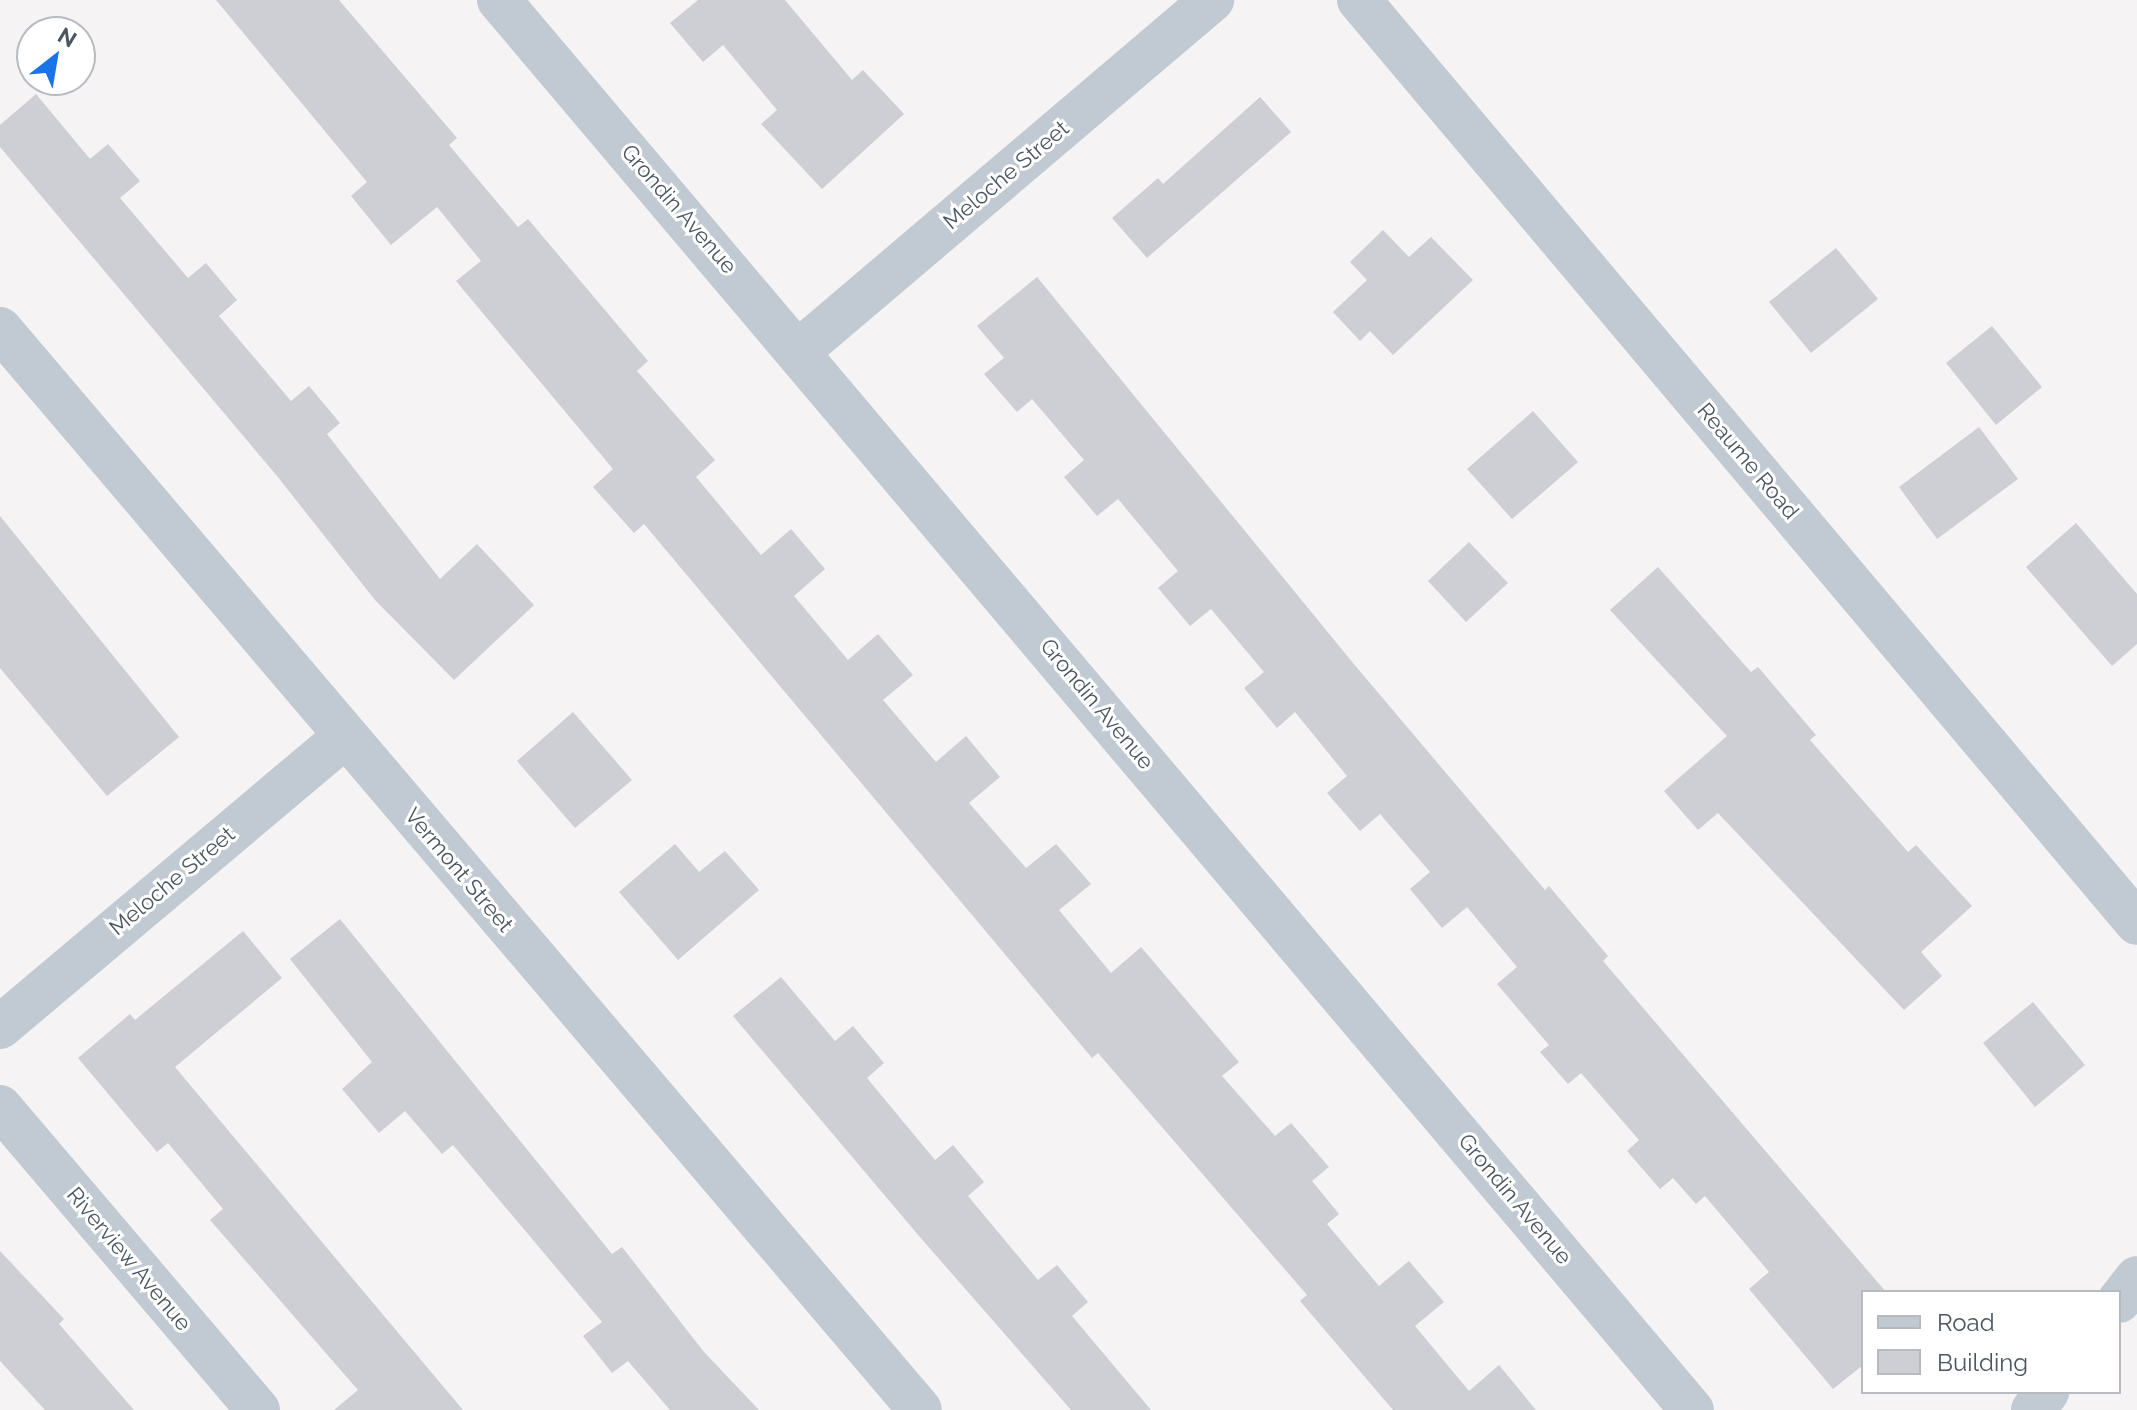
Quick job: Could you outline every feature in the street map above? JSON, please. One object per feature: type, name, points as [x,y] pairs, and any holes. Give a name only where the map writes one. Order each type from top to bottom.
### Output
[{"type":"street","name":"Grondin Avenue","points":[[499,0],[800,350],[1692,1410]]},
{"type":"street","name":"Meloche Street","points":[[800,350],[1212,0]]},
{"type":"street","name":"Reaume Road","points":[[1359,0],[2137,923]]},
{"type":"street","name":"Vermont Street","points":[[0,329],[920,1410]]},
{"type":"street","name":"Meloche Street","points":[[0,1027],[345,736]]},
{"type":"street","name":"Riverview Avenue","points":[[0,1107],[258,1410]]},
{"type":"street","points":[[2121,1298],[2137,1278]]},
{"type":"street","points":[[2033,1410],[2045,1394]]},
{"type":"building","points":[[216,0],[339,0],[457,138],[449,145],[518,227],[528,219],[648,361],[637,371],[715,460],[696,477],[761,555],[791,529],[825,569],[794,596],[848,660],[878,634],[913,675],[883,700],[936,762],[966,736],[1000,777],[969,803],[1026,868],[1056,844],[1091,884],[1059,910],[1111,973],[1141,947],[1239,1062],[1222,1076],[1275,1136],[1291,1123],[1329,1167],[1312,1181],[1339,1214],[1327,1224],[1379,1286],[1409,1261],[1444,1302],[1415,1326],[1469,1391],[1499,1365],[1536,1410],[1393,1410],[1300,1301],[1307,1295],[1098,1053],[1092,1058],[644,524],[634,533],[593,487],[613,469],[456,281],[481,261],[437,207],[391,245],[351,196],[367,182]]},
{"type":"building","points":[[698,0],[785,0],[852,80],[863,70],[904,114],[822,189],[761,124],[777,110],[723,45],[703,62],[670,23]]},
{"type":"building","points":[[34,96],[38,96],[90,159],[108,144],[140,181],[120,198],[188,278],[206,263],[237,300],[219,316],[291,401],[309,386],[340,423],[327,434],[440,579],[477,544],[534,605],[454,680],[375,600],[277,476],[0,147],[0,125]]},
{"type":"building","points":[[1260,97],[1291,132],[1147,258],[1112,218],[1158,178],[1163,184]]},
{"type":"building","points":[[1383,230],[1409,257],[1431,237],[1473,280],[1393,355],[1370,331],[1360,341],[1333,312],[1367,280],[1350,262]]},
{"type":"building","points":[[1836,248],[1878,299],[1811,353],[1769,302]]},
{"type":"building","points":[[1037,277],[1353,663],[1545,890],[1549,886],[1608,956],[1603,961],[1884,1290],[1861,1290],[1861,1367],[1833,1389],[1749,1289],[1769,1272],[1705,1196],[1696,1204],[1673,1178],[1660,1189],[1627,1151],[1639,1140],[1581,1073],[1568,1084],[1540,1052],[1549,1045],[1497,984],[1517,967],[1467,907],[1442,928],[1410,889],[1430,872],[1380,814],[1360,831],[1327,793],[1347,776],[1295,712],[1277,728],[1244,688],[1264,672],[1211,609],[1190,626],[1158,588],[1178,571],[1118,499],[1097,516],[1064,477],[1084,460],[1032,399],[1017,412],[984,374],[1004,358],[977,326]]},
{"type":"building","points":[[1992,326],[2042,387],[1996,425],[1946,363]]},
{"type":"building","points":[[1533,411],[1578,462],[1512,519],[1467,469]]},
{"type":"building","points":[[1979,427],[2018,479],[1937,539],[1899,487]]},
{"type":"building","points":[[0,516],[179,737],[107,796],[0,668]]},
{"type":"building","points":[[2076,523],[2137,594],[2137,644],[2112,666],[2026,567]]},
{"type":"building","points":[[1469,542],[1508,583],[1466,622],[1428,581]]},
{"type":"building","points":[[1658,567],[1751,672],[1758,667],[1816,735],[1810,740],[1908,852],[1916,845],[1972,906],[1921,952],[1942,976],[1904,1010],[1718,813],[1698,830],[1664,791],[1727,736],[1610,610]]},
{"type":"building","points":[[573,712],[632,780],[575,828],[517,761]]},
{"type":"building","points":[[675,844],[699,872],[725,851],[759,890],[678,960],[619,892]]},
{"type":"building","points":[[340,919],[612,1254],[622,1247],[704,1352],[759,1410],[670,1410],[628,1361],[612,1373],[583,1336],[602,1322],[453,1145],[442,1154],[405,1111],[379,1133],[342,1089],[372,1062],[290,959]]},
{"type":"building","points":[[243,931],[282,978],[175,1067],[463,1410],[334,1410],[358,1390],[210,1220],[223,1209],[168,1143],[157,1152],[78,1058],[130,1014],[135,1020]]},
{"type":"building","points":[[781,977],[835,1041],[853,1026],[884,1063],[867,1078],[935,1160],[953,1145],[984,1182],[968,1196],[1038,1280],[1057,1265],[1088,1302],[1072,1316],[1151,1410],[1071,1410],[919,1236],[733,1016]]},
{"type":"building","points":[[2033,1002],[2085,1065],[2035,1107],[1983,1043]]},
{"type":"building","points":[[0,1251],[64,1319],[59,1324],[134,1410],[45,1410],[0,1361]]}]
